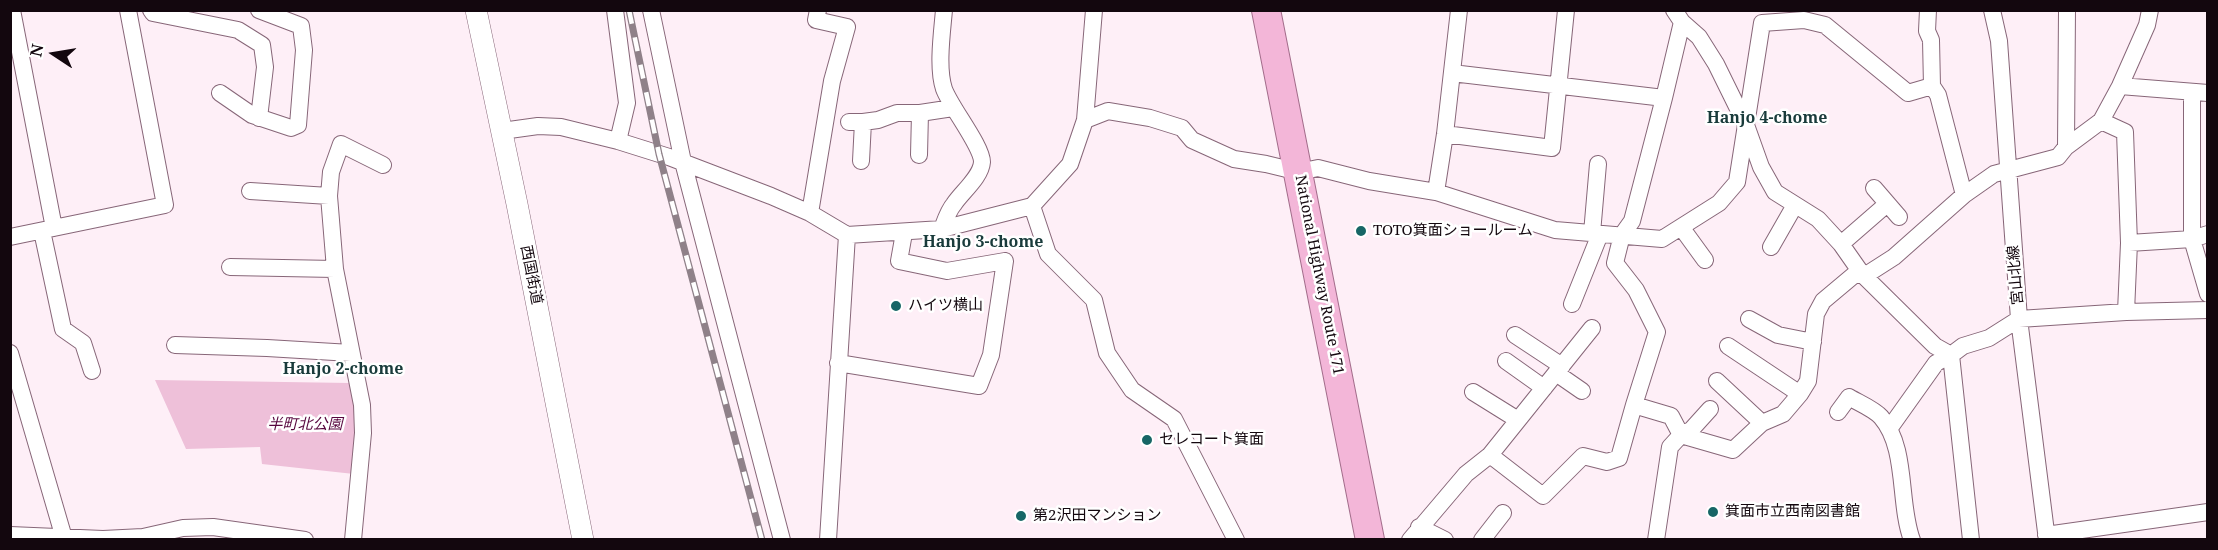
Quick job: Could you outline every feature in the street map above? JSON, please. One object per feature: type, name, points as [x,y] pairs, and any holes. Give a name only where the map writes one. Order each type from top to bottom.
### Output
[{"type":"highway","name":"National Highway Route 171","points":[[1266,10],[1370,540]]},
{"type":"street","points":[[12,10],[63,329],[83,343],[92,370]]},
{"type":"street","points":[[10,237],[165,205],[128,10]]},
{"type":"street","points":[[151,10],[153,13],[238,30],[262,45],[266,67],[259,118]]},
{"type":"street","points":[[220,93],[259,118],[291,128],[298,124],[304,50],[301,26],[259,10]]},
{"type":"street","name":"西国街道","points":[[476,10],[583,540]]},
{"type":"street","points":[[615,10],[627,103],[618,141]]},
{"type":"street","points":[[651,10],[683,162],[782,540]]},
{"type":"street","points":[[810,213],[832,81],[847,27],[816,20],[818,10]]},
{"type":"street","points":[[942,229],[952,206],[976,177],[982,164],[980,152],[953,108],[943,86],[941,56],[944,10]]},
{"type":"street","points":[[502,131],[538,126],[561,127],[618,141],[683,162],[771,195],[810,213],[847,236],[942,229],[1032,206],[1070,164],[1084,120],[1094,10]]},
{"type":"street","points":[[1436,192],[1459,10]]},
{"type":"street","points":[[1445,134],[1552,148],[1566,10]]},
{"type":"street","points":[[1928,10],[1927,31],[1931,40]]},
{"type":"street","points":[[1940,10],[1931,40],[1932,86],[1938,95],[1964,195]]},
{"type":"street","name":"宮山北線","points":[[1992,10],[1998,41],[2019,319],[2047,537]]},
{"type":"street","points":[[2067,10],[2067,147]]},
{"type":"street","points":[[1634,405],[1671,416],[1681,435],[1733,450],[1762,423],[1783,414],[1808,381],[1816,314],[1823,301],[1854,275],[1869,273],[1894,257],[1964,195],[1994,174],[2058,157],[2067,147],[2101,121],[2120,86],[2147,25],[2150,10]]},
{"type":"street","points":[[1084,120],[1108,111],[1150,118],[1182,128],[1192,140],[1234,159],[1299,172],[1318,168],[1369,181],[1436,192],[1555,230],[1662,239],[1719,203],[1737,182],[1762,23],[1807,15],[1825,25],[1908,93],[1932,86]]},
{"type":"street","points":[[1678,16],[1699,37],[1716,64],[1746,125],[1761,167],[1775,192],[1818,219],[1841,244],[1862,274],[1935,346],[1951,355]]},
{"type":"street","points":[[1490,455],[1543,496],[1583,456],[1607,462],[1619,458],[1657,332],[1636,290],[1615,263],[1622,235],[1632,221],[1664,98],[1678,16]]},
{"type":"street","points":[[1452,73],[1664,98]]},
{"type":"street","points":[[2120,86],[2200,92],[2200,236],[2208,294]]},
{"type":"street","points":[[861,161],[856,122],[878,120],[897,113],[920,113],[953,108]]},
{"type":"street","points":[[919,155],[920,113]]},
{"type":"street","points":[[2101,121],[2125,132],[2129,243],[2126,312]]},
{"type":"street","points":[[353,540],[363,433],[362,405],[335,269],[329,196],[331,172],[341,144],[383,165]]},
{"type":"street","points":[[1572,304],[1596,233],[1598,164]]},
{"type":"street","points":[[1874,188],[1899,217]]},
{"type":"street","points":[[250,191],[329,196]]},
{"type":"street","points":[[1841,244],[1887,204]]},
{"type":"street","points":[[1771,247],[1795,205]]},
{"type":"street","points":[[1032,206],[1048,254],[1094,300],[1107,353],[1132,390],[1174,419],[1236,540]]},
{"type":"street","points":[[1681,227],[1705,260]]},
{"type":"street","points":[[838,363],[979,386],[991,355],[1005,261],[947,271],[899,261],[904,233]]},
{"type":"street","points":[[828,540],[847,236]]},
{"type":"street","points":[[2129,243],[2200,236]]},
{"type":"street","points":[[230,267],[258,262],[335,269]]},
{"type":"street","points":[[1889,429],[1936,363],[1963,346],[1989,338],[2019,319],[2126,312],[2208,310]]},
{"type":"street","points":[[1749,319],[1778,335],[1813,342]]},
{"type":"street","points":[[1445,540],[1415,533],[1466,474],[1490,455],[1592,328]]},
{"type":"street","points":[[1515,335],[1582,391]]},
{"type":"street","points":[[184,350],[268,343],[351,353]]},
{"type":"street","points":[[1728,346],[1800,394]]},
{"type":"street","points":[[10,353],[64,538]]},
{"type":"street","points":[[1951,355],[1971,540]]},
{"type":"street","points":[[1506,360],[1544,388]]},
{"type":"street","points":[[1718,381],[1762,423]]},
{"type":"street","points":[[1473,392],[1518,420]]},
{"type":"street","points":[[1838,412],[1850,397],[1880,416],[1889,429],[1897,451],[1912,540]]},
{"type":"street","points":[[1656,540],[1670,447],[1681,435],[1691,430],[1710,409]]},
{"type":"street","points":[[2047,537],[2208,512]]},
{"type":"street","points":[[1482,540],[1503,513]]},
{"type":"street","points":[[17,535],[103,539],[143,538],[183,528],[213,527],[305,540]]},
{"type":"green space","name":"半町北公園","points":[[155,380],[350,383],[358,405],[354,474],[262,464],[260,447],[186,449]]},
{"type":"railway","points":[[629,10],[659,154],[762,540]]},
{"type":"place","name":"TOTO箕面ショールーム","points":[[1361,231]]},
{"type":"place","name":"ハイツ横山","points":[[896,306]]},
{"type":"place","name":"セレコート箕面","points":[[1147,440]]},
{"type":"place","name":"箕面市立西南図書館","points":[[1713,512]]},
{"type":"place","name":"第2沢田マンション","points":[[1021,516]]},
{"type":"district","name":"Hanjo 4-chome","points":[[1767,118]]},
{"type":"district","name":"Hanjo 3-chome","points":[[983,242]]},
{"type":"district","name":"Hanjo 2-chome","points":[[343,369]]}]
